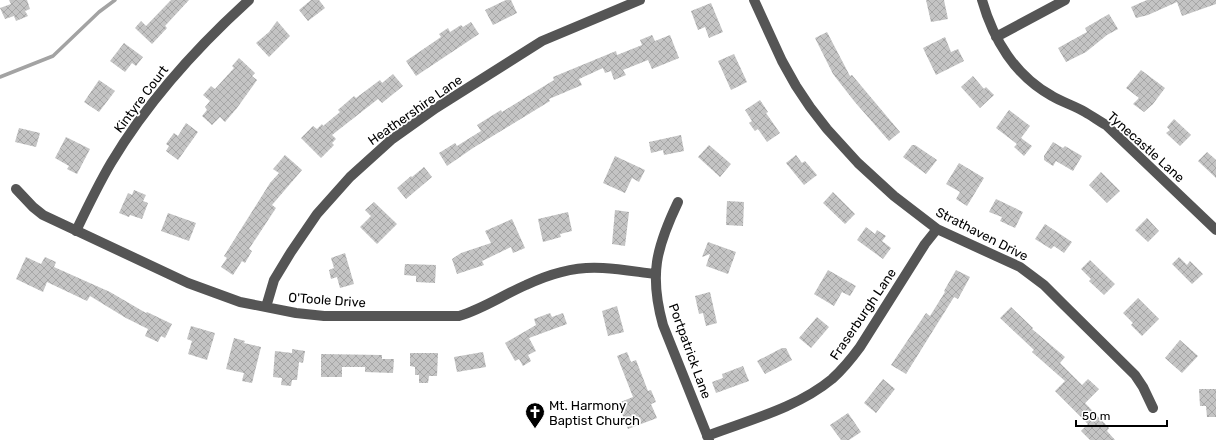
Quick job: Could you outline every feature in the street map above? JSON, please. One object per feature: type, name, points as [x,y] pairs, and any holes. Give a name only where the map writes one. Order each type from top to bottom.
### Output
[{"type":"street","name":"Kintyre Court","points":[[76,231],[112,163],[160,92],[204,42],[249,0]]},
{"type":"street","name":"Heathershire Lane","points":[[266,307],[274,280],[317,214],[350,177],[391,140],[436,108],[542,42],[640,0]]},
{"type":"street","name":"Strathaven Drive","points":[[754,0],[782,61],[810,107],[842,147],[880,184],[937,229],[1020,267],[1044,285],[1135,375],[1143,386],[1153,408]]},
{"type":"street","name":"Tynecastle Lane","points":[[982,0],[987,19],[996,37],[1005,52],[1025,76],[1038,88],[1052,97],[1085,112],[1106,125],[1214,224]]},
{"type":"street","points":[[996,37],[1065,0]]},
{"type":"street","name":"O'Toole Drive","points":[[16,189],[43,215],[188,284],[240,302],[296,313],[324,316],[454,316],[474,311],[538,279],[574,270],[602,268],[655,274]]},
{"type":"street","name":"Portpatrick Lane","points":[[678,202],[666,226],[656,261],[655,274],[663,325],[708,438]]},
{"type":"street","name":"Fraserburgh Lane","points":[[708,438],[803,398],[832,379],[860,347],[925,244],[937,229]]},
{"type":"building","points":[[9,0],[27,0],[30,9],[25,11],[28,16],[16,21],[14,16],[5,19],[0,8],[11,4]]},
{"type":"building","points":[[171,0],[189,0],[165,26],[167,28],[152,44],[135,28],[141,21],[146,26]]},
{"type":"building","points":[[311,0],[319,0],[325,8],[308,21],[299,10]]},
{"type":"building","points":[[506,0],[511,0],[517,13],[493,25],[485,10]]},
{"type":"building","points":[[926,0],[944,0],[948,19],[931,22]]},
{"type":"building","points":[[1147,0],[1216,0],[1216,4],[1182,16],[1177,2],[1148,15],[1136,18],[1131,7]]},
{"type":"building","points":[[711,3],[723,32],[709,38],[705,27],[698,30],[691,11]]},
{"type":"building","points":[[1109,14],[1118,29],[1107,35],[1086,52],[1066,62],[1058,48],[1087,32],[1085,28]]},
{"type":"building","points":[[277,21],[290,36],[269,57],[256,43],[269,32]]},
{"type":"building","points":[[471,22],[479,34],[416,76],[406,61],[441,37],[439,34],[448,28],[450,32],[461,25],[463,27]]},
{"type":"building","points":[[827,32],[850,76],[852,75],[900,132],[889,141],[854,101],[833,74],[815,38]]},
{"type":"building","points":[[652,35],[655,41],[670,35],[679,58],[652,69],[648,60],[623,70],[626,75],[614,80],[611,71],[605,73],[603,68],[579,79],[582,85],[549,99],[550,101],[473,148],[447,166],[439,153],[455,143],[457,146],[481,131],[477,125],[501,110],[502,112],[554,80],[553,77],[616,51],[617,55],[642,45],[640,40]]},
{"type":"building","points":[[945,37],[951,52],[958,49],[964,61],[936,75],[923,48]]},
{"type":"building","points":[[124,43],[143,57],[136,66],[132,63],[125,72],[110,61]]},
{"type":"building","points":[[734,54],[747,82],[731,90],[718,61]]},
{"type":"building","points":[[239,58],[255,73],[252,76],[257,80],[225,122],[220,117],[212,125],[202,116],[207,110],[205,107],[210,101],[203,95],[211,86],[215,89],[234,68],[232,66]]},
{"type":"building","points":[[1141,70],[1165,88],[1153,104],[1144,112],[1133,104],[1139,98],[1126,88]]},
{"type":"building","points":[[393,74],[403,86],[382,103],[378,99],[332,135],[336,139],[332,143],[334,145],[321,158],[301,138],[313,126],[317,129],[322,124],[323,126],[340,112],[338,110],[354,96],[356,98],[380,80],[382,83]]},
{"type":"building","points":[[973,76],[984,89],[986,87],[994,95],[980,108],[961,87]]},
{"type":"building","points":[[99,80],[115,91],[99,112],[84,102]]},
{"type":"building","points":[[760,100],[768,112],[766,113],[780,133],[767,142],[758,129],[755,131],[749,123],[752,121],[745,110]]},
{"type":"building","points":[[1009,110],[1030,126],[1021,138],[1032,146],[1024,156],[1014,147],[1017,144],[996,128]]},
{"type":"building","points":[[1174,119],[1191,135],[1180,146],[1166,133],[1170,130],[1167,127]]},
{"type":"building","points":[[186,123],[198,132],[178,160],[166,151],[169,146],[166,144],[174,133],[178,136]]},
{"type":"building","points":[[19,128],[40,133],[36,147],[15,142]]},
{"type":"building","points":[[681,135],[684,151],[664,155],[663,150],[651,153],[649,142]]},
{"type":"building","points":[[66,137],[90,149],[77,174],[67,169],[69,166],[55,158]]},
{"type":"building","points":[[1053,142],[1063,148],[1065,146],[1082,156],[1073,171],[1056,161],[1053,166],[1044,160],[1044,156]]},
{"type":"building","points":[[709,145],[731,164],[720,177],[698,157]]},
{"type":"building","points":[[912,145],[915,145],[937,160],[926,174],[903,157]]},
{"type":"building","points":[[1207,152],[1216,160],[1216,178],[1198,161]]},
{"type":"building","points":[[285,155],[302,170],[272,205],[276,208],[249,249],[252,251],[245,263],[242,261],[233,275],[221,267],[227,258],[224,256],[270,183],[279,173],[273,169]]},
{"type":"building","points":[[796,155],[802,163],[805,161],[817,175],[804,185],[786,163]]},
{"type":"building","points":[[615,156],[645,170],[639,182],[632,178],[625,193],[603,183]]},
{"type":"building","points":[[959,163],[984,178],[967,206],[956,199],[960,192],[946,184]]},
{"type":"building","points":[[424,167],[432,177],[406,199],[397,188]]},
{"type":"building","points":[[1101,172],[1120,191],[1107,203],[1089,185]]},
{"type":"building","points":[[134,190],[146,195],[143,201],[148,203],[142,219],[130,215],[129,217],[119,213],[128,193],[132,195]]},
{"type":"building","points":[[833,192],[855,214],[845,224],[823,203]]},
{"type":"building","points":[[996,199],[1023,212],[1015,228],[1000,221],[1002,217],[989,212]]},
{"type":"building","points":[[727,201],[744,202],[743,226],[726,225]]},
{"type":"building","points":[[374,202],[397,224],[377,244],[360,227],[371,216],[365,210]]},
{"type":"building","points":[[615,210],[629,212],[625,246],[612,244]]},
{"type":"building","points":[[568,212],[572,231],[560,234],[561,237],[543,242],[538,219]]},
{"type":"building","points":[[168,213],[196,223],[189,241],[161,231]]},
{"type":"building","points":[[1147,218],[1159,231],[1148,242],[1135,230]]},
{"type":"building","points":[[512,219],[525,248],[513,253],[511,247],[482,261],[484,265],[457,274],[452,259],[461,253],[491,243],[485,231]]},
{"type":"building","points":[[1045,224],[1072,242],[1064,253],[1054,246],[1051,249],[1035,239]]},
{"type":"building","points":[[866,227],[875,234],[877,230],[886,236],[882,241],[891,248],[883,259],[857,240]]},
{"type":"building","points":[[708,242],[736,252],[728,274],[706,266],[710,254],[702,257]]},
{"type":"building","points":[[345,253],[354,284],[340,288],[337,277],[331,279],[329,270],[334,268],[331,258]]},
{"type":"building","points":[[26,257],[41,264],[45,257],[56,262],[54,267],[110,292],[146,313],[147,312],[172,324],[165,338],[161,336],[158,342],[145,336],[148,329],[126,318],[90,296],[87,301],[47,282],[43,292],[16,279]]},
{"type":"building","points":[[1179,257],[1187,265],[1190,261],[1203,274],[1192,284],[1172,264]]},
{"type":"building","points":[[1090,260],[1115,284],[1104,295],[1089,281],[1091,279],[1081,269]]},
{"type":"building","points":[[405,264],[436,265],[435,283],[416,282],[416,276],[404,275]]},
{"type":"building","points":[[828,270],[856,286],[850,296],[842,292],[834,306],[814,294]]},
{"type":"building","points":[[956,270],[970,277],[958,299],[954,297],[906,374],[891,365],[926,313],[930,316],[945,292],[944,291]]},
{"type":"building","points":[[710,292],[717,323],[706,326],[703,313],[699,314],[695,296]]},
{"type":"building","points":[[1138,298],[1159,319],[1142,336],[1131,325],[1133,323],[1123,313]]},
{"type":"building","points":[[617,306],[624,332],[608,336],[602,311]]},
{"type":"building","points":[[1011,307],[1033,328],[1032,329],[1065,357],[1060,363],[1082,385],[1088,379],[1099,389],[1085,403],[1109,428],[1107,431],[1115,440],[1090,440],[1081,431],[1088,424],[1055,391],[1065,381],[1032,352],[1034,350],[1000,318]]},
{"type":"building","points":[[550,313],[552,317],[563,313],[567,324],[529,338],[536,351],[528,355],[531,361],[523,366],[519,359],[515,361],[505,343],[536,325],[534,319]]},
{"type":"building","points":[[817,317],[829,327],[811,348],[799,338]]},
{"type":"building","points":[[191,326],[215,333],[207,360],[188,354],[192,341],[187,339]]},
{"type":"building","points":[[234,338],[245,341],[244,343],[261,347],[252,383],[242,381],[244,373],[226,369]]},
{"type":"building","points":[[1180,340],[1198,356],[1182,373],[1165,358]]},
{"type":"building","points":[[782,348],[786,348],[792,360],[765,374],[757,361]]},
{"type":"building","points":[[292,349],[305,351],[303,363],[299,362],[297,380],[292,380],[291,386],[281,385],[282,378],[273,377],[275,351],[292,353]]},
{"type":"building","points":[[483,352],[486,367],[457,372],[454,357]]},
{"type":"building","points":[[627,352],[631,362],[636,360],[648,391],[651,390],[656,402],[651,404],[657,418],[628,429],[618,403],[633,397],[617,356]]},
{"type":"building","points":[[410,353],[438,353],[437,376],[429,376],[428,383],[419,383],[419,375],[415,375],[415,367],[410,366]]},
{"type":"building","points":[[321,354],[382,355],[382,359],[394,359],[393,373],[365,372],[365,367],[342,367],[342,377],[321,377]]},
{"type":"building","points":[[743,366],[749,381],[716,393],[712,382],[723,378],[722,374]]},
{"type":"building","points":[[883,379],[895,389],[876,413],[864,403]]},
{"type":"building","points":[[1199,389],[1216,389],[1216,417],[1207,417],[1206,406],[1200,406]]},
{"type":"building","points":[[848,413],[861,432],[849,440],[841,440],[830,425]]},
{"type":"waterway","points":[[0,77],[53,56],[99,12],[115,0]]},
{"type":"place","name":"Mt. Harmony Baptist Church","points":[[535,429]]}]
